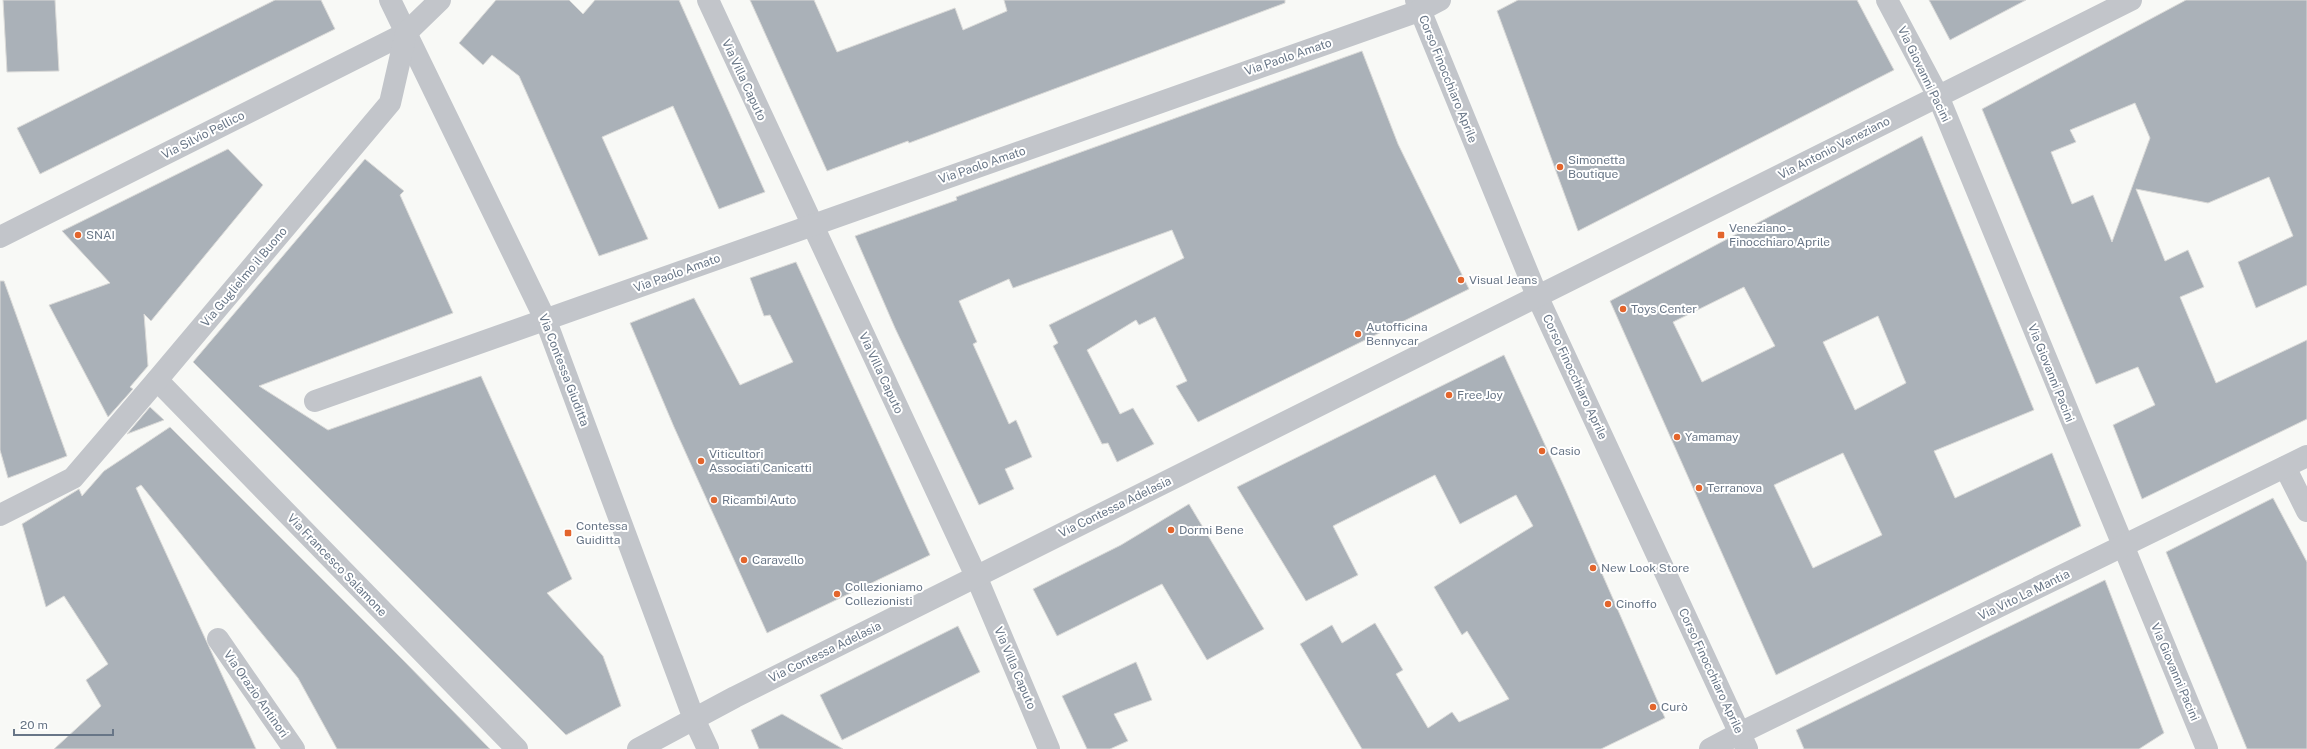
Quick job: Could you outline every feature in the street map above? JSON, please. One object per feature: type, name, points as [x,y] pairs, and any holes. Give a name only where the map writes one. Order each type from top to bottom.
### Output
[{"type":"street","name":"Via Contessa Giuditta","points":[[390,0],[546,321],[694,719],[708,749]]},
{"type":"street","points":[[406,33],[440,0]]},
{"type":"street","name":"Via Villa Caputo","points":[[708,0],[811,225],[976,576],[1049,749]]},
{"type":"street","name":"Via Paolo Amato","points":[[315,401],[546,321],[1418,6],[1440,0]]},
{"type":"street","name":"Via Giovanni Pacini","points":[[1887,0],[1938,96],[2122,547],[2207,749]]},
{"type":"street","name":"Via Antonio Veneziano","points":[[1538,298],[2131,0]]},
{"type":"street","name":"Corso Finocchiaro Aprile","points":[[1418,6],[1538,298],[1743,741]]},
{"type":"street","name":"Via Silvio Pellico","points":[[0,237],[406,33]]},
{"type":"street","name":"Via Guglielmo il Buono","points":[[0,515],[73,478],[157,380],[390,103],[406,33]]},
{"type":"street","name":"Via Contessa Adelasia","points":[[638,749],[976,576],[1538,298]]},
{"type":"street","name":"Via Francesco Salamone","points":[[157,380],[518,749]]},
{"type":"street","name":"Via Vito La Mantia","points":[[1710,749],[1743,741],[2122,547],[2307,456]]},
{"type":"street","points":[[2285,467],[2307,511]]},
{"type":"street","name":"Via Orazio Antinori","points":[[218,639],[294,749]]},
{"type":"building","points":[[3,0],[55,0],[59,71],[7,72]]},
{"type":"building","points":[[275,0],[321,0],[335,29],[40,174],[17,128]]},
{"type":"building","points":[[496,0],[569,0],[583,14],[595,0],[679,0],[765,192],[719,209],[673,106],[602,137],[648,239],[599,256],[519,76],[492,55],[483,65],[459,43]]},
{"type":"building","points":[[750,0],[814,0],[837,52],[955,8],[963,30],[1007,11],[1004,0],[1285,0],[1285,3],[909,143],[908,141],[827,171]]},
{"type":"building","points":[[1518,0],[1857,0],[1894,70],[1578,231],[1497,11]]},
{"type":"building","points":[[1929,0],[2026,0],[1950,40]]},
{"type":"building","points":[[2186,0],[2307,0],[2307,285],[2256,308],[2238,262],[2293,236],[2269,177],[2208,203],[2136,189],[2165,261],[2188,250],[2204,287],[2180,297],[2216,383],[2307,340],[2307,419],[2142,499],[2113,425],[2155,405],[2138,367],[2096,384],[1982,109]],"holes":[[[2135,103],[2150,138],[2112,242],[2093,195],[2072,204],[2051,152],[2076,142],[2070,130]]]},
{"type":"building","points":[[1362,51],[1398,144],[1469,289],[1198,422],[1176,386],[1187,381],[1155,317],[1139,325],[1136,320],[1087,350],[1120,414],[1133,408],[1154,444],[1117,462],[1108,443],[1102,444],[1053,346],[1058,343],[1049,325],[1184,258],[1172,230],[1013,288],[1009,279],[959,301],[977,342],[973,344],[1009,424],[1016,420],[1032,457],[1005,469],[1014,489],[979,505],[895,328],[855,236],[957,200],[956,197]]},
{"type":"building","points":[[1922,136],[2034,410],[1934,451],[1955,498],[2052,453],[2081,526],[1776,675],[1610,301]],"holes":[[[1744,287],[1775,346],[1702,382],[1673,322]],[[1878,316],[1906,383],[1855,410],[1823,342]],[[1843,453],[1882,535],[1813,568],[1774,485]]]},
{"type":"building","points":[[228,149],[263,185],[151,321],[144,314],[148,366],[130,387],[133,389],[108,417],[49,305],[110,283],[62,231]]},
{"type":"building","points":[[365,159],[404,191],[400,195],[453,313],[259,386],[328,430],[481,376],[572,579],[547,593],[603,656],[621,706],[566,735],[193,362]]},
{"type":"building","points":[[796,262],[930,555],[767,633],[674,427],[630,323],[694,298],[740,385],[793,362],[770,315],[764,316],[750,278]]},
{"type":"building","points":[[0,281],[4,281],[67,456],[8,478],[0,450]]},
{"type":"building","points":[[1504,355],[1566,491],[1665,718],[1601,749],[1362,749],[1300,644],[1332,625],[1342,643],[1375,623],[1403,670],[1396,674],[1428,728],[1452,712],[1459,722],[1509,699],[1467,631],[1462,635],[1434,587],[1533,526],[1516,495],[1460,524],[1435,475],[1333,526],[1358,575],[1306,601],[1237,487]]},
{"type":"building","points":[[150,407],[164,420],[127,434]]},
{"type":"building","points":[[170,427],[490,749],[337,749],[298,678],[141,485],[136,488],[256,749],[54,749],[101,706],[86,680],[108,664],[64,596],[46,607],[22,524],[79,489],[82,496],[104,471]]},
{"type":"building","points":[[2273,498],[2307,562],[2307,749],[2247,749],[2166,552]]},
{"type":"building","points":[[1189,504],[1264,629],[1207,660],[1162,584],[1057,636],[1033,589],[1121,545]]},
{"type":"building","points":[[2105,580],[2164,733],[2139,749],[1804,749],[1796,730]]},
{"type":"building","points":[[958,626],[980,672],[842,740],[820,695]]},
{"type":"building","points":[[1136,662],[1152,700],[1114,714],[1128,741],[1110,749],[1087,749],[1062,696]]},
{"type":"building","points":[[782,714],[843,749],[759,749],[751,730]]},
{"type":"place","name":"Simonetta Boutique","points":[[1560,167]]},
{"type":"place","name":"SNAI","points":[[78,235]]},
{"type":"place","name":"Veneziano - Finocchiaro Aprile","points":[[1721,235]]},
{"type":"place","name":"Visual Jeans","points":[[1461,280]]},
{"type":"place","name":"Toys Center","points":[[1623,309]]},
{"type":"place","name":"Autofficina Bennycar","points":[[1358,334]]},
{"type":"place","name":"Free Joy","points":[[1449,395]]},
{"type":"place","name":"Yamamay","points":[[1677,437]]},
{"type":"place","name":"Casio","points":[[1542,451]]},
{"type":"place","name":"Viticultori Associati Canicatti","points":[[701,461]]},
{"type":"place","name":"Terranova","points":[[1699,488]]},
{"type":"place","name":"Ricambi Auto","points":[[714,500]]},
{"type":"place","name":"Dormi Bene","points":[[1171,530]]},
{"type":"place","name":"Contessa Guiditta","points":[[568,533]]},
{"type":"place","name":"Caravello","points":[[744,560]]},
{"type":"place","name":"New Look Store","points":[[1593,568]]},
{"type":"place","name":"Collezioniamo Collezionisti","points":[[837,594]]},
{"type":"place","name":"Cinoffo","points":[[1608,604]]},
{"type":"place","name":"Curò","points":[[1653,707]]}]
